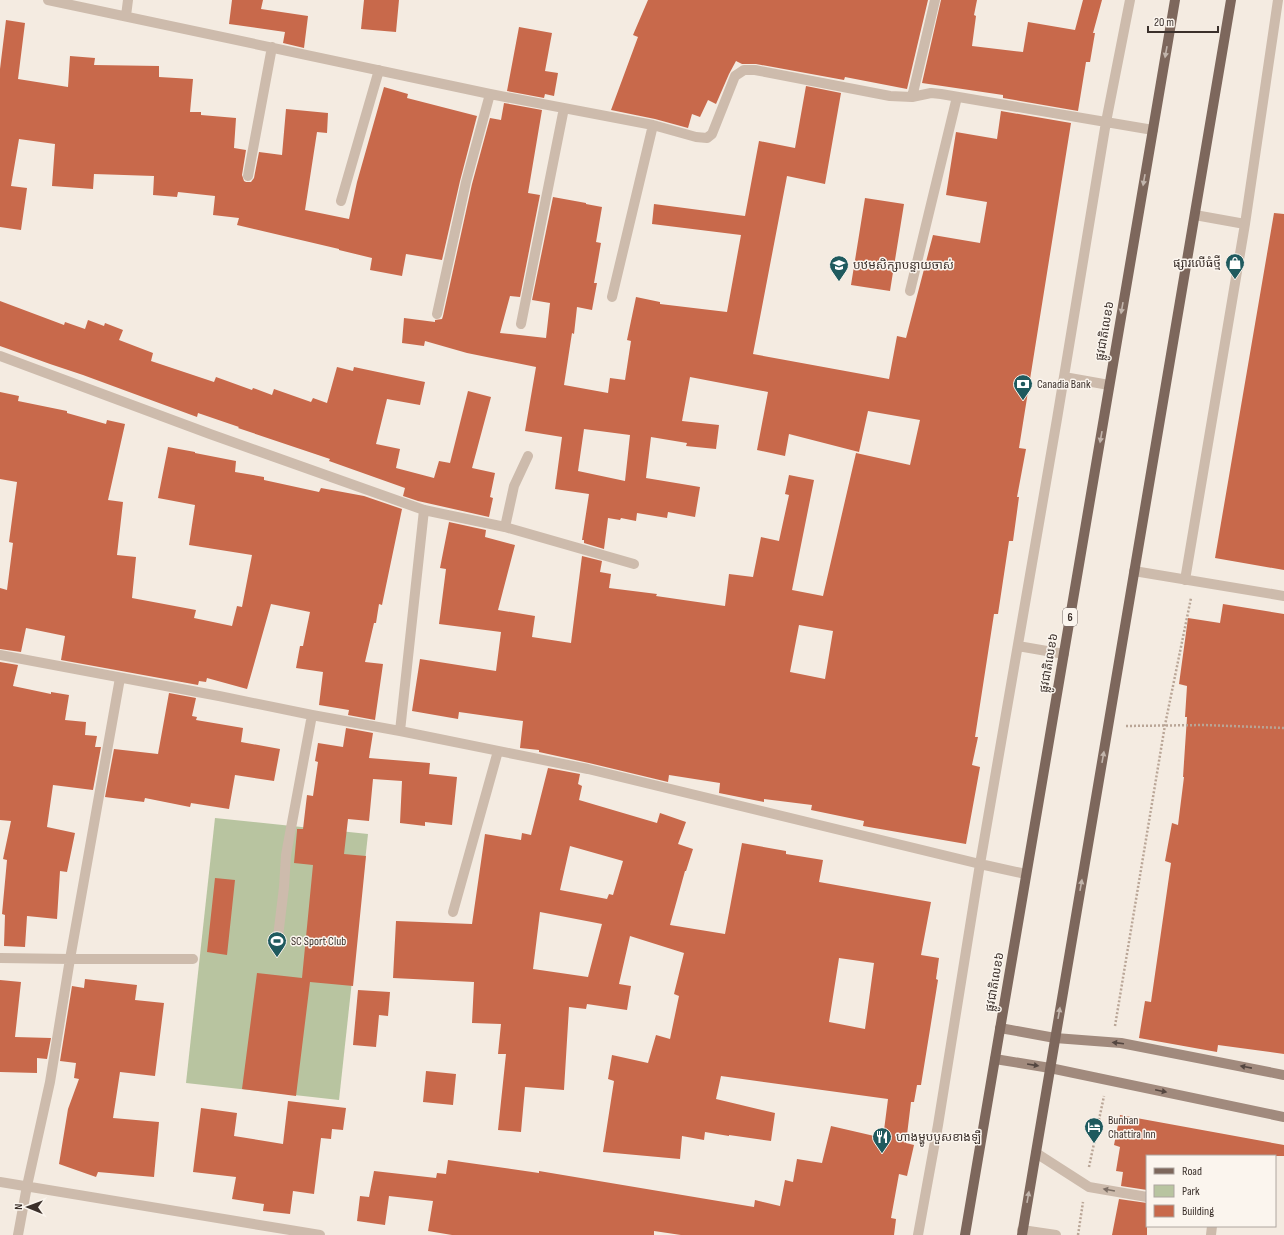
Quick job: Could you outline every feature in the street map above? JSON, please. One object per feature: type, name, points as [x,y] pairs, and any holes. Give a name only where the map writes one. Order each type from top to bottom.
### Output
[{"type":"main road","name":"ផ្លូវជាតិលេខ៦","points":[[965,1235],[1175,0]]},
{"type":"main road","points":[[1022,1232],[1231,0]]},
{"type":"main road","points":[[1000,1028],[1055,1038],[1112,1042],[1284,1075]]},
{"type":"main road","points":[[995,1060],[1050,1068],[1284,1117]]},
{"type":"street","points":[[48,0],[490,94],[653,125],[696,137],[707,138],[712,134],[734,76],[744,70],[755,70],[890,96],[912,97],[931,93],[1153,130]]},
{"type":"street","points":[[126,16],[128,0]]},
{"type":"street","points":[[912,97],[935,0]]},
{"type":"street","points":[[918,1235],[940,1118],[980,864],[1064,377],[1106,122],[1130,0]]},
{"type":"street","points":[[1190,580],[1278,0]]},
{"type":"street","points":[[248,176],[272,47]]},
{"type":"street","points":[[341,201],[379,70]]},
{"type":"street","points":[[437,314],[466,182],[490,94]]},
{"type":"street","points":[[910,291],[957,97]]},
{"type":"street","points":[[521,324],[564,108]]},
{"type":"street","points":[[612,296],[653,125]]},
{"type":"street","points":[[1195,215],[1244,224]]},
{"type":"street","points":[[0,356],[210,434],[424,510],[505,527],[634,564]]},
{"type":"street","points":[[1064,377],[1109,385]]},
{"type":"street","points":[[505,527],[514,486],[528,456]]},
{"type":"street","points":[[400,731],[424,510]]},
{"type":"street","points":[[1134,571],[1284,596]]},
{"type":"street","points":[[1018,646],[1064,654]]},
{"type":"street","points":[[0,655],[400,731],[588,769],[1026,874]]},
{"type":"street","points":[[18,1235],[26,1186],[50,1082],[70,959],[120,678]]},
{"type":"street","points":[[276,945],[284,887],[286,855],[312,715]]},
{"type":"street","points":[[453,912],[498,751]]},
{"type":"street","points":[[0,958],[193,958]]},
{"type":"street","points":[[1036,1153],[1093,1187],[1146,1196]]},
{"type":"street","points":[[0,1182],[320,1235]]},
{"type":"street","points":[[1022,1232],[1056,1235]]},
{"type":"path","points":[[1112,1042],[1190,580]]},
{"type":"path","points":[[1108,724],[1109,726],[1165,725],[1284,728]]},
{"type":"path","points":[[1078,1235],[1106,1080]]},
{"type":"green space","name":"SC Sport Club","points":[[215,818],[368,834],[339,1100],[186,1083]]},
{"type":"building","points":[[232,0],[263,0],[261,9],[308,16],[304,48],[283,43],[285,32],[229,24]]},
{"type":"building","points":[[364,0],[399,0],[396,32],[361,29]]},
{"type":"building","points":[[648,0],[928,0],[907,89],[845,77],[844,80],[756,64],[742,64],[736,61],[716,104],[708,100],[700,117],[692,114],[688,128],[655,119],[611,110],[638,37],[633,35]]},
{"type":"building","points":[[941,0],[977,0],[974,15],[976,16],[972,46],[1023,52],[1028,22],[1075,30],[1083,0],[1102,0],[1093,33],[1095,33],[1090,62],[1086,62],[1078,111],[1003,98],[1003,95],[922,83]]},
{"type":"building","points":[[6,20],[25,23],[18,79],[68,87],[70,56],[95,58],[94,65],[159,66],[159,77],[193,79],[190,112],[201,112],[201,115],[236,118],[234,148],[246,150],[242,175],[244,181],[246,182],[251,182],[254,178],[259,152],[282,155],[286,109],[328,113],[327,133],[317,132],[305,210],[349,219],[357,182],[384,87],[408,94],[407,98],[477,116],[442,260],[406,254],[402,276],[370,270],[372,258],[237,225],[239,218],[213,215],[215,196],[178,192],[177,197],[153,195],[154,176],[94,174],[93,189],[52,186],[55,144],[19,139],[11,186],[27,188],[21,230],[0,227],[0,69]]},
{"type":"building","points":[[519,27],[552,33],[545,71],[558,73],[554,96],[545,94],[544,98],[507,91]]},
{"type":"building","points":[[806,86],[841,93],[825,184],[787,176],[753,354],[889,379],[897,336],[906,338],[933,235],[980,243],[987,202],[946,195],[956,132],[997,139],[1001,111],[1071,123],[1019,448],[1026,449],[1017,497],[1019,497],[1013,541],[1009,541],[998,614],[994,614],[975,737],[978,737],[972,765],[980,767],[966,844],[863,826],[864,821],[811,810],[812,805],[764,799],[764,802],[719,793],[720,783],[669,775],[668,782],[539,752],[539,750],[520,748],[523,721],[459,712],[458,719],[412,711],[420,659],[496,671],[501,632],[439,624],[446,569],[440,568],[449,522],[486,530],[485,537],[515,545],[498,610],[535,616],[532,637],[571,643],[582,556],[602,561],[600,572],[611,574],[609,588],[657,594],[656,596],[725,606],[729,574],[753,577],[761,537],[779,541],[789,495],[785,494],[789,475],[814,480],[792,590],[823,596],[856,453],[910,465],[920,420],[868,411],[859,452],[789,434],[785,456],[757,450],[768,392],[690,377],[682,421],[719,425],[716,449],[686,446],[687,443],[651,437],[646,478],[700,487],[695,517],[668,512],[667,518],[637,513],[636,521],[621,518],[620,520],[608,518],[604,549],[584,543],[584,540],[582,540],[589,494],[555,489],[562,437],[525,431],[536,367],[467,353],[425,341],[424,346],[402,343],[404,318],[435,322],[435,320],[442,319],[472,184],[490,118],[501,120],[504,103],[542,110],[528,193],[540,195],[520,297],[510,296],[500,333],[546,338],[550,303],[532,300],[553,197],[602,207],[596,242],[601,243],[594,283],[597,283],[592,310],[577,307],[574,334],[572,333],[564,385],[608,393],[610,378],[625,380],[631,341],[627,340],[636,297],[660,302],[660,304],[727,312],[741,235],[652,224],[654,204],[745,216],[759,141],[795,148]],"holes":[[[584,429],[630,435],[625,481],[578,471]],[[799,625],[833,631],[825,679],[790,672]]]},
{"type":"building","points":[[865,198],[904,204],[890,291],[851,285]]},
{"type":"building","points":[[1274,213],[1284,214],[1284,570],[1215,558]]},
{"type":"building","points":[[0,301],[64,325],[65,322],[85,329],[88,320],[104,326],[105,323],[123,330],[119,340],[153,353],[151,361],[214,382],[216,377],[252,390],[253,388],[272,395],[274,389],[311,402],[313,398],[327,403],[337,367],[353,371],[354,367],[425,382],[420,405],[387,399],[376,444],[400,449],[396,468],[434,478],[439,461],[450,463],[468,391],[491,397],[472,468],[495,473],[490,497],[493,498],[489,517],[418,501],[403,496],[405,488],[329,461],[330,459],[198,413],[197,417],[0,346]]},
{"type":"building","points":[[0,392],[19,396],[18,401],[67,411],[67,413],[106,424],[107,420],[125,424],[108,500],[123,502],[117,555],[136,557],[132,598],[196,610],[194,618],[232,626],[237,606],[242,607],[252,555],[189,545],[195,505],[158,498],[168,447],[236,461],[235,472],[264,477],[264,480],[319,492],[321,488],[364,496],[402,509],[382,605],[379,604],[376,623],[374,623],[365,662],[383,664],[375,720],[348,715],[349,710],[319,705],[323,672],[296,668],[300,646],[303,646],[310,612],[271,604],[247,689],[207,678],[206,682],[199,681],[198,685],[61,660],[65,636],[26,628],[21,652],[0,649],[0,588],[7,590],[13,543],[9,542],[17,482],[0,479]]},
{"type":"building","points":[[1223,604],[1284,614],[1284,1054],[1218,1045],[1217,1052],[1139,1038],[1145,1001],[1151,1002],[1171,863],[1165,861],[1172,823],[1178,825],[1184,777],[1187,686],[1179,684],[1188,618],[1220,623]]},
{"type":"building","points":[[0,662],[18,665],[13,686],[51,694],[51,692],[69,695],[65,720],[86,722],[85,735],[97,736],[95,747],[101,747],[93,790],[53,785],[47,827],[75,833],[67,872],[60,871],[57,919],[27,916],[25,947],[4,946],[5,915],[2,914],[7,860],[3,859],[11,821],[0,820]]},
{"type":"building","points":[[169,693],[196,698],[192,716],[197,717],[196,720],[243,728],[241,742],[280,749],[274,781],[235,775],[229,809],[191,803],[190,807],[145,798],[144,802],[105,797],[114,749],[158,754]]},
{"type":"building","points":[[346,728],[373,733],[369,758],[430,763],[429,774],[457,777],[452,825],[425,822],[425,826],[400,823],[402,781],[373,779],[369,821],[348,819],[344,854],[366,856],[353,986],[310,982],[296,1096],[242,1089],[257,973],[302,978],[313,865],[294,863],[297,829],[303,829],[307,795],[313,796],[318,762],[315,761],[318,743],[343,747]]},
{"type":"building","points":[[548,768],[580,774],[578,784],[582,786],[579,800],[657,823],[660,813],[686,822],[678,844],[693,849],[685,871],[670,925],[725,934],[742,843],[786,851],[786,854],[823,860],[819,882],[931,902],[921,955],[939,958],[936,979],[938,980],[921,1085],[917,1085],[914,1102],[911,1102],[906,1143],[914,1145],[907,1176],[899,1174],[891,1218],[896,1219],[894,1235],[681,1235],[654,1231],[654,1235],[452,1235],[428,1231],[433,1201],[389,1196],[385,1225],[357,1221],[360,1196],[369,1197],[374,1171],[436,1178],[437,1173],[446,1174],[448,1160],[539,1173],[539,1171],[754,1207],[755,1200],[780,1206],[785,1180],[793,1182],[797,1159],[822,1163],[831,1126],[883,1138],[888,1099],[721,1076],[716,1099],[775,1113],[771,1141],[705,1132],[704,1140],[682,1136],[680,1159],[603,1152],[614,1081],[608,1079],[612,1055],[648,1063],[656,1035],[670,1039],[679,996],[674,994],[684,953],[630,936],[619,984],[631,986],[627,1010],[587,1004],[586,1009],[569,1007],[564,1090],[525,1087],[521,1132],[498,1130],[506,1054],[498,1054],[501,1024],[472,1023],[474,982],[393,978],[396,921],[472,924],[485,834],[521,840],[522,833],[531,835]],"holes":[[[570,846],[623,861],[613,895],[609,894],[607,899],[560,890]],[[540,912],[602,924],[588,977],[533,969]],[[839,958],[874,963],[865,1029],[829,1022]]]},
{"type":"building","points":[[215,878],[235,880],[227,955],[207,952]]},
{"type":"building","points":[[85,979],[137,985],[135,1000],[164,1003],[155,1076],[120,1072],[113,1118],[159,1122],[154,1177],[98,1172],[96,1177],[59,1164],[68,1109],[79,1079],[74,1078],[76,1063],[60,1061],[72,986],[84,988]]},
{"type":"building","points":[[0,980],[21,982],[15,1037],[51,1038],[47,1059],[37,1058],[37,1073],[0,1072]]},
{"type":"building","points":[[358,990],[390,992],[388,1016],[379,1015],[376,1047],[353,1045]]},
{"type":"building","points":[[426,1071],[456,1074],[453,1105],[423,1102]]},
{"type":"building","points":[[288,1101],[346,1108],[343,1130],[332,1129],[331,1139],[321,1138],[314,1194],[293,1191],[290,1214],[263,1211],[264,1204],[232,1199],[236,1177],[193,1172],[201,1108],[237,1113],[234,1136],[283,1144]]},
{"type":"building","points":[[1120,1115],[1284,1145],[1284,1156],[1146,1155],[1146,1190],[1121,1186],[1123,1172],[1116,1171],[1120,1147],[1114,1145]]},
{"type":"building","points":[[1119,1199],[1146,1203],[1147,1235],[1112,1235]]},
{"type":"place","name":"ផ្សារលើធំថ្មី","points":[[1235,280]]},
{"type":"place","name":"បឋមសិក្សាបន្ទាយចាស់","points":[[839,282]]},
{"type":"place","name":"Canadia Bank","points":[[1023,401]]},
{"type":"place","name":"SC Sport Club","points":[[277,958]]},
{"type":"place","name":"Bunhan Chattira Inn","points":[[1094,1144]]},
{"type":"place","name":"ហាងម្ហូបបួសខាងឡឹ","points":[[882,1154]]}]
